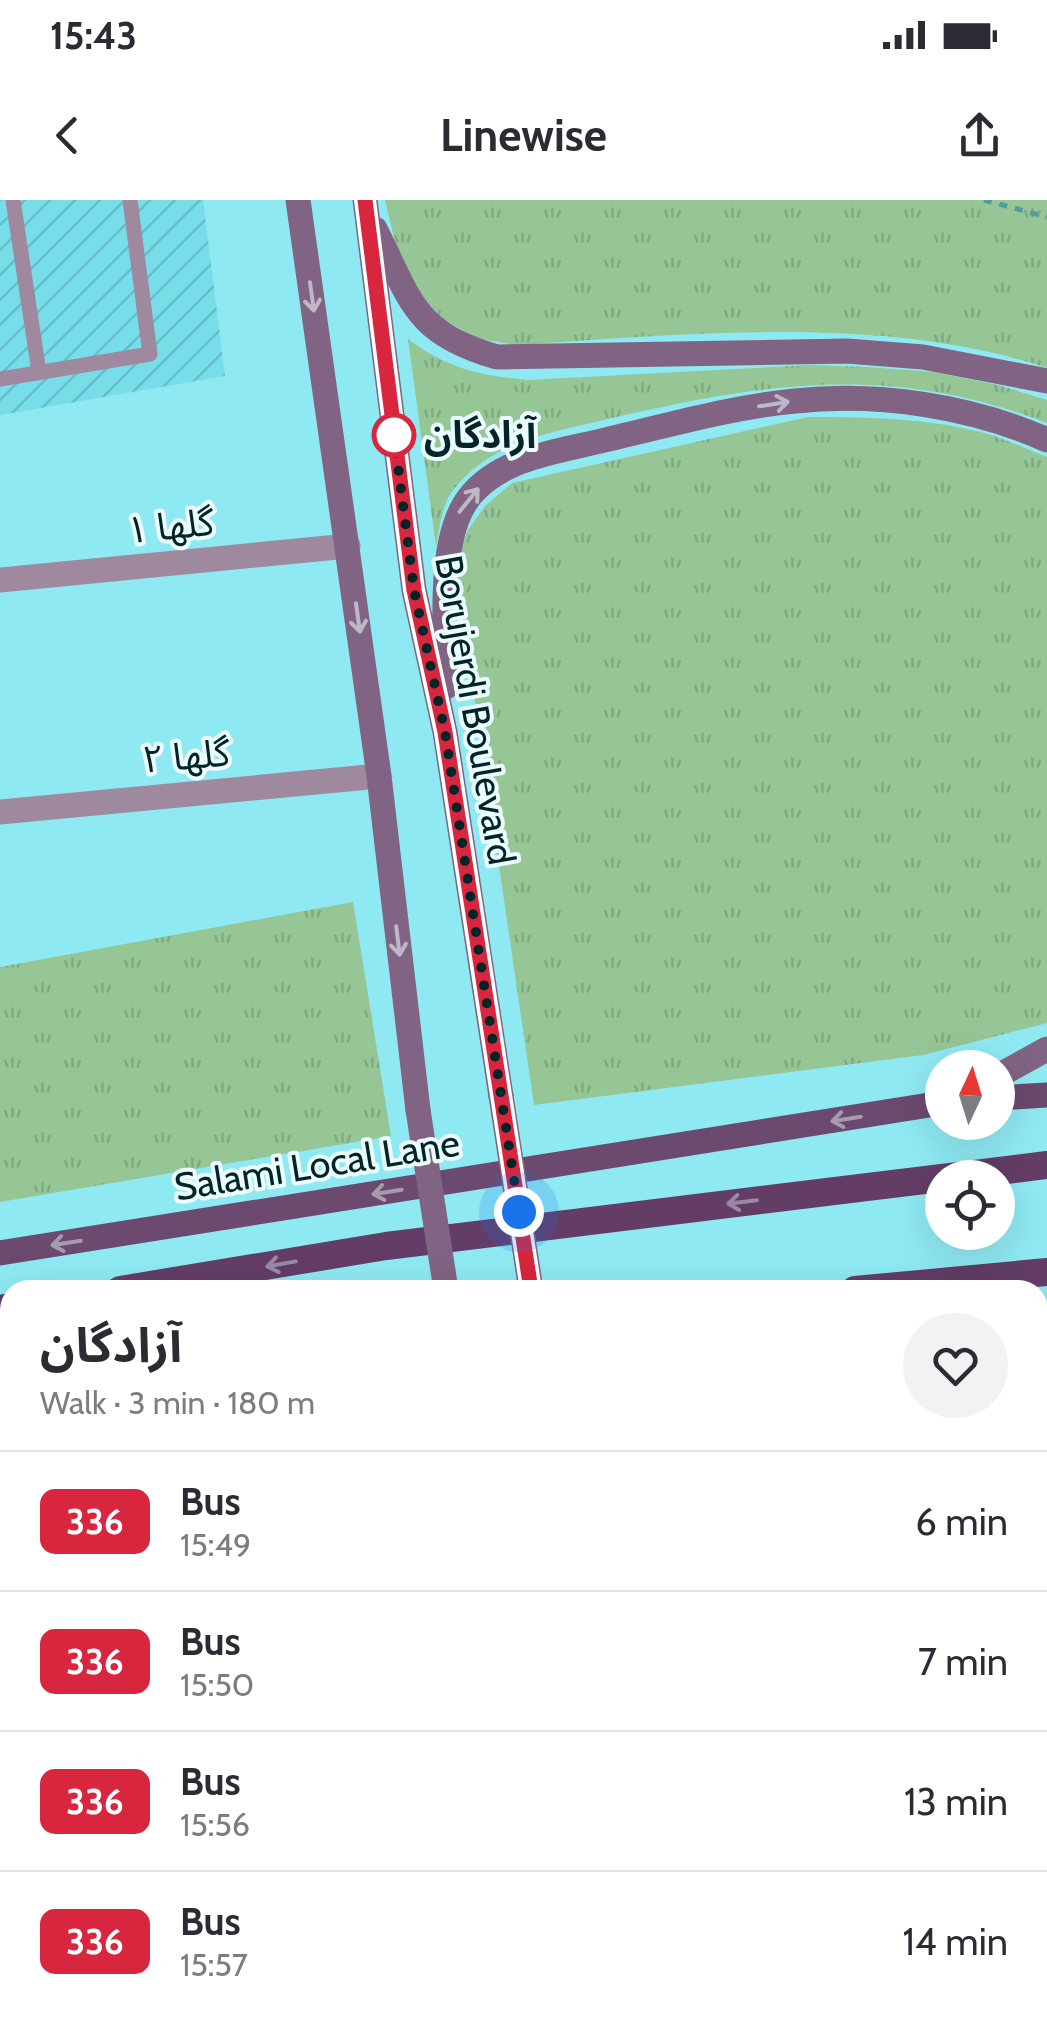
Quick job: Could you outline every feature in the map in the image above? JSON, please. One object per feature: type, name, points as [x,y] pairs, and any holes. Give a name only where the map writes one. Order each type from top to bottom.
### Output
[{"type":"highway","points":[[180,1280],[386,1246],[1047,1165]]},
{"type":"highway","points":[[962,1280],[1047,1272]]},
{"type":"main road","points":[[298,200],[379,776],[418,1110],[444,1280]]},
{"type":"main road","points":[[366,207],[417,312],[438,334],[497,357],[847,351],[923,357],[1047,381]]},
{"type":"main road","name":"Borujerdi Boulevard","points":[[366,207],[414,590],[445,732],[529,1280]]},
{"type":"main road","points":[[445,732],[448,549],[454,519],[471,494],[496,473],[531,458],[797,400],[877,400],[961,411],[1016,426],[1047,440]]},
{"type":"main road","points":[[1015,1067],[1047,1049]]},
{"type":"main road","points":[[1015,1097],[1047,1095]]},
{"type":"main road","name":"Salami Local Lane","points":[[0,1253],[925,1106]]},
{"type":"street","name":"گلها ۱","points":[[0,580],[348,546]]},
{"type":"street","name":"گلها ۲","points":[[0,812],[379,776]]},
{"type":"lane","points":[[14,200],[38,372]]},
{"type":"lane","points":[[0,379],[150,354],[130,200]]},
{"type":"path","points":[[984,200],[1047,217]]},
{"type":"shaded area","points":[[0,200],[203,200],[225,376],[0,415]]},
{"type":"green space","points":[[385,200],[1047,200],[1047,368],[985,351],[853,334],[716,333],[517,345],[479,339],[441,318],[416,290],[400,263]]},
{"type":"green space","points":[[408,339],[464,369],[527,380],[810,365],[935,372],[1047,400],[1047,423],[989,404],[879,385],[772,389],[662,407],[542,435],[485,460],[446,502],[436,546]]},
{"type":"green space","points":[[808,417],[944,425],[988,434],[1047,457],[1047,1023],[942,1050],[925,1050],[923,1055],[534,1105],[458,586],[458,553],[468,530],[485,506],[512,483]]},
{"type":"green space","points":[[353,902],[391,1136],[0,1202],[0,967]]},
{"type":"bus line","name":"336","points":[[365,200],[414,590],[445,732],[529,1280]]},
{"type":"place","name":"آزادگان","points":[[394,435]]},
{"type":"route","points":[[394,435],[414,590],[445,732],[519,1212]]}]
